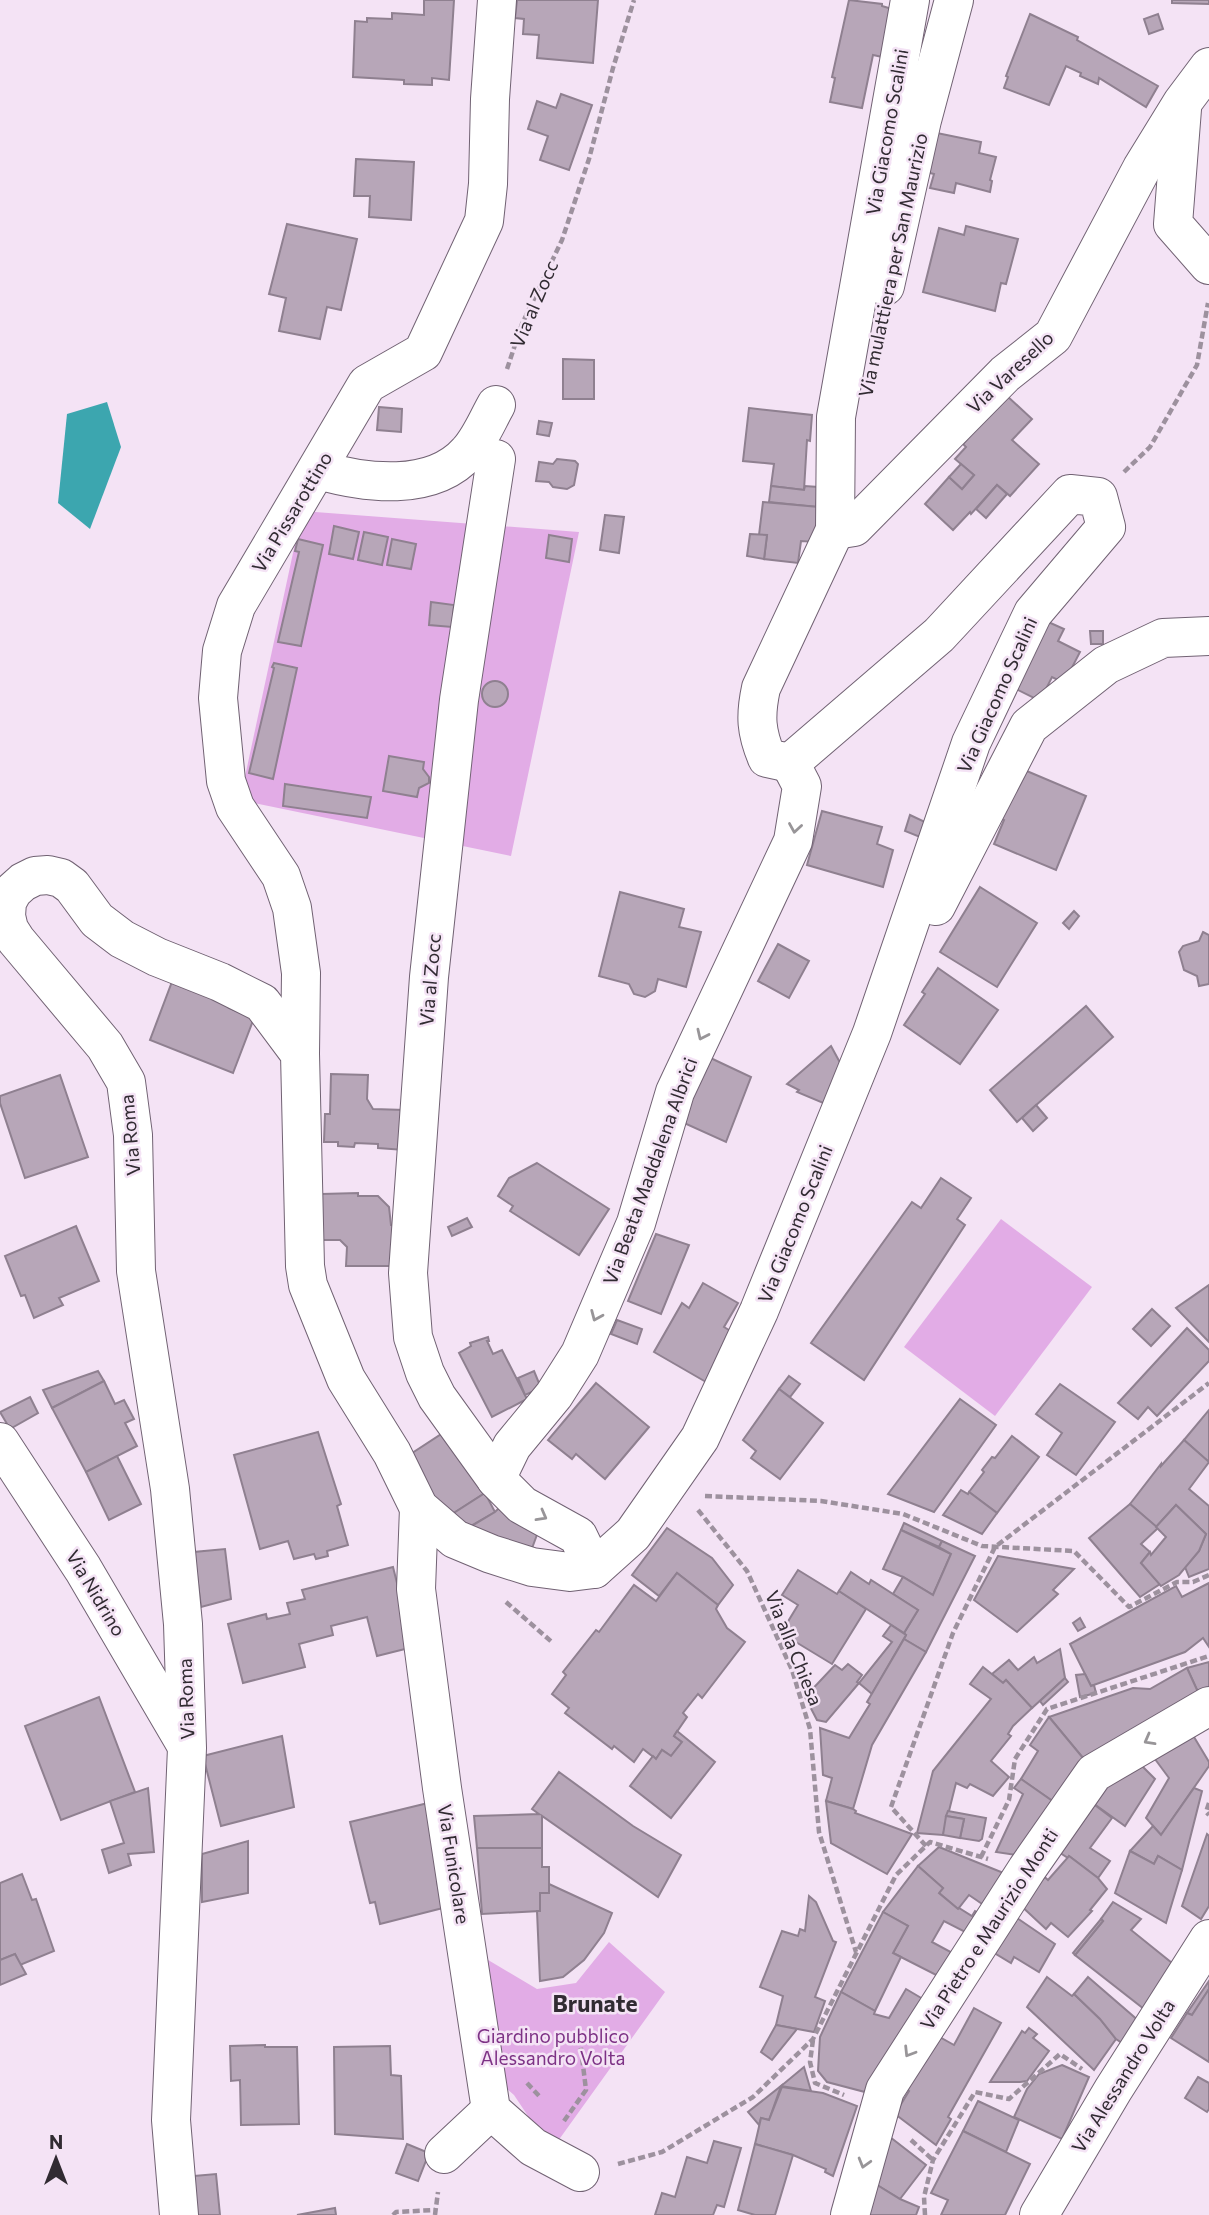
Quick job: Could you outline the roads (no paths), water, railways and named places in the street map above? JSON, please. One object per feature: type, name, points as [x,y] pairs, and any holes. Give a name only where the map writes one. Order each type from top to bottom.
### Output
[{"type":"street","name":"Via Pissarottino","points":[[300,1054],[301,973],[292,908],[281,876],[235,807],[226,781],[218,698],[222,651],[236,606],[368,384],[423,352],[484,220],[497,0]]},
{"type":"street","name":"Via Giacomo Scalini","points":[[594,1569],[633,1534],[700,1438],[759,1311],[872,1033],[971,743],[1033,613],[1106,527],[1098,497],[1070,494],[939,635],[790,763],[767,758],[760,740],[756,713],[761,688],[835,530],[836,417],[910,0]]},
{"type":"street","name":"Via mulattiera per San Maurizio","points":[[835,530],[850,504],[867,384],[889,264],[922,120],[954,0]]},
{"type":"street","name":"Via Varesello","points":[[835,530],[854,527],[1005,374],[1052,336],[1142,168],[1182,103],[1209,67]]},
{"type":"street","points":[[1182,103],[1173,224],[1209,265]]},
{"type":"street","points":[[318,470],[369,481],[393,481],[435,474],[467,453],[496,405]]},
{"type":"street","name":"Via al Zocc","points":[[496,459],[457,714],[429,977],[408,1273],[413,1337],[425,1373],[437,1397],[496,1479]]},
{"type":"street","points":[[872,1033],[1029,726],[1106,665],[1163,638],[1209,636]]},
{"type":"street","name":"Via Beata Maddalena Albrici","points":[[496,1479],[512,1446],[554,1395],[580,1354],[636,1223],[675,1091],[793,841],[802,786],[790,763]]},
{"type":"street","name":"Via Roma","points":[[179,2215],[170,2120],[187,1748],[182,1610],[170,1489],[136,1271],[133,1135],[126,1082],[105,1046],[16,940],[9,929],[7,902],[13,891],[35,876],[61,878],[72,886],[97,920],[122,939],[262,1003],[300,1054]]},
{"type":"street","points":[[300,1054],[304,1266],[308,1285],[346,1379],[392,1453],[419,1508],[455,1539],[491,1554],[531,1567],[570,1572],[594,1569],[578,1536],[522,1505],[496,1479]]},
{"type":"street","name":"Via Nidrino","points":[[0,1442],[83,1569],[187,1748]]},
{"type":"street","name":"Via Funicolare","points":[[419,1508],[416,1589],[442,1788],[491,2110]]},
{"type":"street","name":"Via Pietro e Maurizio Monti","points":[[850,2215],[885,2090],[1027,1869],[1094,1773],[1209,1706]]},
{"type":"street","name":"Via Alessandro Volta","points":[[1039,2215],[1113,2090],[1209,1938]]},
{"type":"street","points":[[444,2154],[491,2110],[533,2147],[580,2172]]},
{"type":"water","points":[[107,402],[121,447],[90,529],[58,503],[67,414]]},
{"type":"district","name":"Brunate","points":[[595,2004]]},
{"type":"park label","name":"Giardino pubblico Alessandro Volta","points":[[553,2047]]}]
